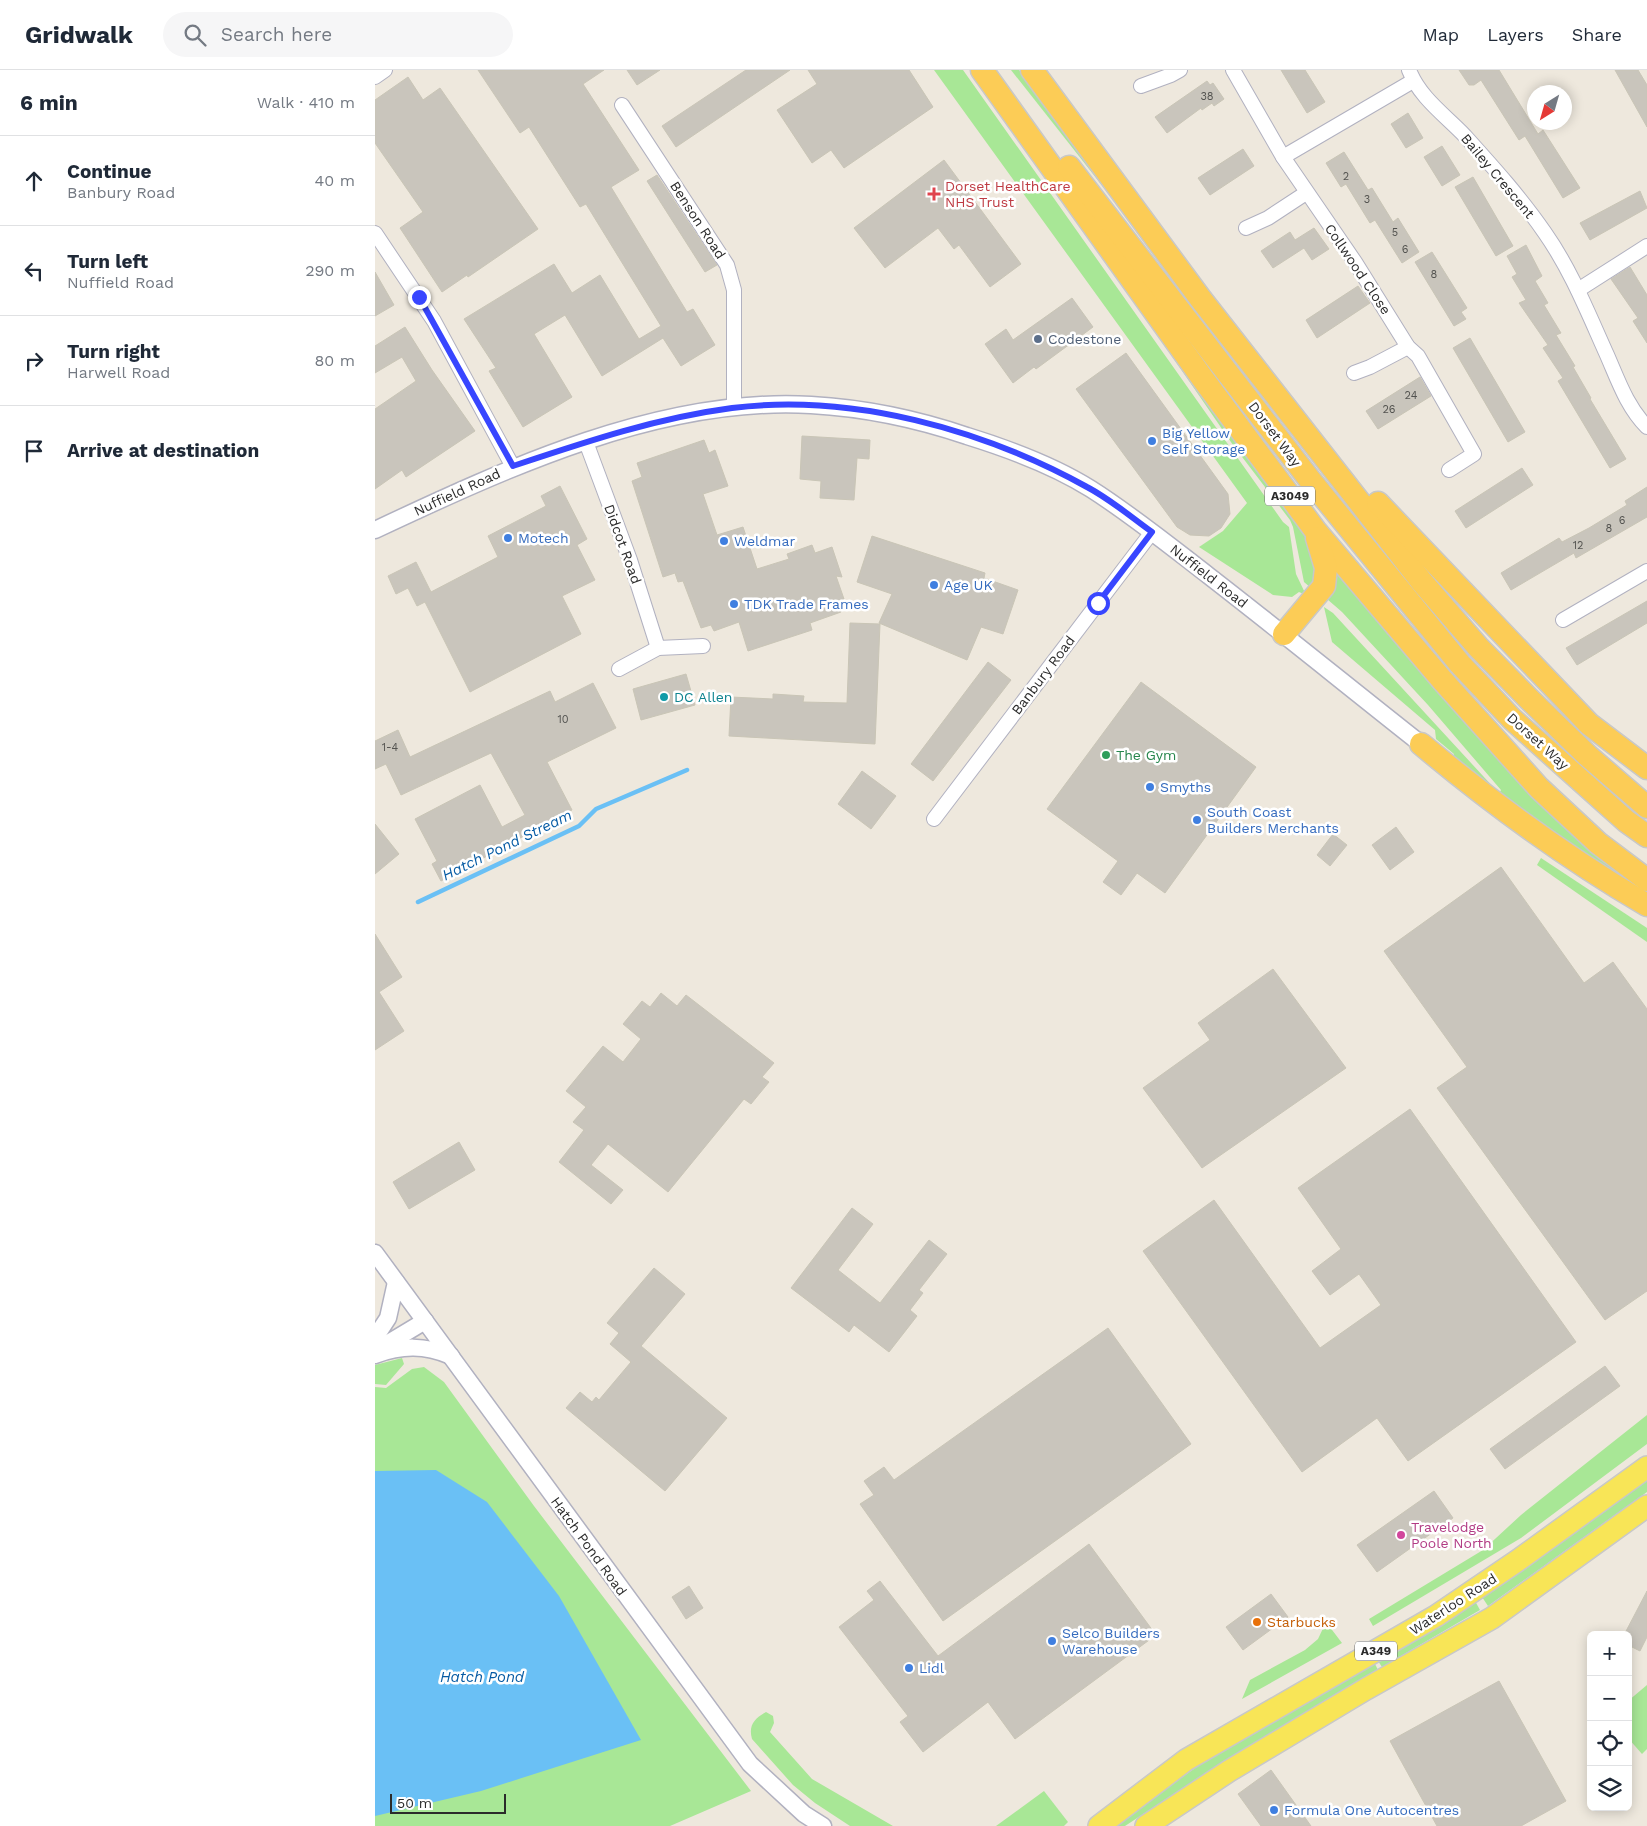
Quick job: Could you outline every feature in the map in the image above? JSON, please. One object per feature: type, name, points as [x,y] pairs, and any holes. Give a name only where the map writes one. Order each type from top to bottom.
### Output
[{"type":"highway","name":"A3049","points":[[982,70],[1203,380],[1315,530],[1443,681],[1539,788],[1598,843],[1647,880]]},
{"type":"highway","name":"Dorset Way","points":[[994,70],[1310,480],[1460,664],[1512,719],[1626,821],[1647,836]]},
{"type":"highway","name":"Dorset Way","points":[[1032,70],[1200,298],[1422,582],[1478,647],[1588,756],[1647,807]]},
{"type":"highway","points":[[1256,369],[1407,536],[1589,724],[1647,768]]},
{"type":"highway","points":[[1284,634],[1324,586],[1326,568],[1315,530]]},
{"type":"highway","points":[[1421,744],[1489,801],[1556,849],[1647,906]]},
{"type":"main road","name":"Waterloo Road","points":[[1099,1826],[1186,1760],[1437,1616],[1525,1556],[1647,1466]]},
{"type":"main road","name":"Waterloo Road","points":[[1146,1826],[1214,1781],[1301,1728],[1492,1618],[1647,1506]]},
{"type":"street","points":[[375,77],[385,70]]},
{"type":"street","points":[[1141,86],[1171,76],[1179,70]]},
{"type":"street","name":"Collwood Close","points":[[1233,70],[1306,193],[1355,262],[1408,347],[1418,356],[1474,454],[1449,470]]},
{"type":"street","points":[[1283,156],[1411,76]]},
{"type":"street","name":"Bailey Crescent","points":[[1411,76],[1434,107],[1463,134],[1504,179],[1545,232],[1571,273],[1629,404],[1647,427]]},
{"type":"street","name":"Benson Road","points":[[622,105],[727,265],[734,290],[733,408]]},
{"type":"street","points":[[1246,228],[1269,218],[1306,193]]},
{"type":"street","points":[[375,233],[434,321],[513,466]]},
{"type":"street","points":[[1578,290],[1647,246]]},
{"type":"street","points":[[1354,373],[1370,367],[1408,347]]},
{"type":"street","name":"Nuffield Road","points":[[375,530],[513,466],[586,442],[689,415],[733,408],[792,405],[825,406],[879,414],[942,428],[1003,448],[1089,487],[1152,532],[1284,634],[1421,744]]},
{"type":"street","name":"Didcot Road","points":[[586,442],[630,560],[658,648]]},
{"type":"street","name":"Banbury Road","points":[[934,819],[1152,532]]},
{"type":"street","points":[[1563,620],[1647,571]]},
{"type":"street","points":[[619,669],[658,648],[703,646]]},
{"type":"street","name":"Hatch Pond Road","points":[[375,1253],[739,1750],[773,1787],[815,1823]]},
{"type":"street","points":[[375,1338],[387,1318],[396,1282]]},
{"type":"street","points":[[375,1351],[425,1321]]},
{"type":"street","points":[[375,1355],[413,1347],[431,1348],[451,1356]]},
{"type":"green space","points":[[934,70],[963,70],[1283,522],[1289,527],[1296,574],[1306,595],[1299,592],[1292,597],[1273,595],[1199,547],[1223,531],[1247,503]]},
{"type":"green space","points":[[1011,70],[1019,70],[1179,283]]},
{"type":"green space","points":[[1137,305],[1309,542],[1318,573],[1311,588],[1304,582],[1290,520],[1233,445]]},
{"type":"green space","points":[[1337,568],[1632,883],[1646,894],[1498,796],[1501,790],[1428,705],[1342,612],[1327,599],[1335,587]]},
{"type":"green space","points":[[1324,607],[1333,613],[1495,789],[1492,791],[1453,759],[1454,754],[1436,739],[1435,730],[1332,642]]},
{"type":"green space","points":[[1541,858],[1647,928],[1647,942],[1537,865]]},
{"type":"green space","points":[[402,1358],[404,1364],[386,1385],[375,1384],[375,1365]]},
{"type":"green space","points":[[424,1367],[444,1382],[534,1506],[751,1791],[670,1826],[375,1826],[375,1387],[386,1388],[412,1369]]},
{"type":"green space","points":[[1647,1415],[1647,1444],[1521,1538],[1373,1626],[1369,1619],[1483,1550],[1521,1515]]},
{"type":"green space","points":[[1647,1479],[1647,1492],[1488,1606],[1482,1597]]},
{"type":"green space","points":[[1475,1601],[1480,1610],[1382,1667],[1378,1661]]},
{"type":"green space","points":[[1326,1622],[1342,1643],[1242,1699],[1250,1680],[1305,1650],[1318,1639]]},
{"type":"green space","points":[[1374,1662],[1378,1670],[1212,1769],[1125,1826],[1114,1826],[1230,1743]]},
{"type":"green space","points":[[1647,1685],[1647,1749],[1642,1754],[1632,1743],[1632,1698]]},
{"type":"green space","points":[[766,1712],[773,1716],[774,1723],[770,1732],[812,1779],[893,1826],[850,1826],[815,1803],[793,1785],[752,1739],[751,1730],[753,1722]]},
{"type":"green space","points":[[1044,1791],[1068,1822],[1064,1826],[996,1826]]},
{"type":"water","name":"Hatch Pond","points":[[436,1470],[487,1502],[559,1596],[641,1740],[481,1791],[375,1816],[375,1471]]},
{"type":"building","points":[[478,70],[604,70],[583,84],[639,170],[611,187],[687,312],[693,309],[715,345],[681,366],[663,338],[602,376],[565,315],[534,334],[572,397],[523,427],[489,371],[496,368],[464,319],[554,264],[572,293],[600,275],[639,339],[661,326],[586,204],[580,207],[529,127],[520,133]]},
{"type":"building","points":[[627,70],[660,70],[637,85]]},
{"type":"building","points":[[746,70],[790,70],[676,147],[662,126]]},
{"type":"building","points":[[808,70],[909,70],[933,107],[844,168],[831,150],[812,163],[777,110],[817,84]]},
{"type":"building","points":[[1281,70],[1305,70],[1325,102],[1307,113]]},
{"type":"building","points":[[1459,70],[1499,70],[1527,116],[1527,130],[1536,130],[1538,134],[1543,130],[1580,188],[1563,198],[1525,136],[1519,140],[1481,80],[1474,85],[1469,85]]},
{"type":"building","points":[[1615,70],[1638,70],[1647,85],[1647,127]]},
{"type":"building","points":[[408,77],[423,100],[440,88],[538,229],[468,277],[467,275],[442,292],[400,228],[423,212],[375,143],[375,100]]},
{"type":"building","points":[[1207,81],[1210,85],[1213,83],[1224,99],[1214,106],[1212,103],[1202,110],[1201,108],[1167,133],[1155,117]]},
{"type":"building","points":[[1408,113],[1423,138],[1406,148],[1391,124]]},
{"type":"building","points":[[1442,146],[1460,175],[1442,186],[1424,157]]},
{"type":"building","points":[[1243,149],[1254,166],[1210,195],[1198,178]]},
{"type":"building","points":[[1344,152],[1368,190],[1372,188],[1393,222],[1398,218],[1419,252],[1402,263],[1375,220],[1370,223],[1346,184],[1341,187],[1326,163]]},
{"type":"building","name":"Dorset HealthCare NHS Trust","points":[[944,160],[1021,264],[990,287],[959,245],[954,249],[938,228],[885,268],[854,228]]},
{"type":"building","points":[[657,175],[717,265],[705,272],[647,181]]},
{"type":"building","points":[[1473,177],[1513,246],[1496,256],[1455,187]]},
{"type":"building","points":[[1640,191],[1647,208],[1590,240],[1580,223]]},
{"type":"building","points":[[1314,228],[1329,249],[1312,260],[1304,248],[1273,268],[1261,251],[1290,232],[1295,240]]},
{"type":"building","points":[[1526,245],[1542,276],[1535,281],[1548,303],[1544,305],[1561,333],[1556,335],[1575,366],[1573,367],[1590,399],[1626,459],[1610,468],[1558,381],[1563,378],[1543,348],[1548,345],[1519,303],[1526,300],[1512,277],[1517,274],[1507,256]]},
{"type":"building","points":[[1432,252],[1467,308],[1461,312],[1466,319],[1454,326],[1415,262]]},
{"type":"building","points":[[1630,267],[1647,295],[1647,343],[1633,321],[1638,318],[1611,279]]},
{"type":"building","points":[[375,272],[394,305],[375,316]]},
{"type":"building","points":[[1358,286],[1370,303],[1317,338],[1306,320]]},
{"type":"building","points":[[1072,298],[1093,327],[1036,369],[1034,367],[1013,383],[985,344],[1006,329],[1013,340]]},
{"type":"building","points":[[405,327],[432,370],[475,431],[406,477],[402,470],[375,489],[375,409],[416,381],[402,357],[375,373],[375,346]]},
{"type":"building","points":[[1470,338],[1525,432],[1508,442],[1453,348]]},
{"type":"building","name":"Big Yellow Self Storage","points":[[1126,353],[1228,494],[1230,514],[1221,528],[1209,536],[1190,535],[1177,527],[1076,389]]},
{"type":"building","points":[[1420,377],[1431,396],[1378,429],[1366,411]]},
{"type":"building","points":[[802,436],[870,440],[869,459],[857,458],[854,500],[820,498],[821,481],[800,479]]},
{"type":"building","points":[[704,440],[709,453],[715,450],[728,486],[703,494],[717,535],[743,527],[757,569],[789,559],[787,554],[812,545],[815,553],[832,547],[842,577],[836,576],[844,599],[837,601],[841,612],[810,623],[812,630],[748,651],[739,622],[714,631],[711,625],[701,628],[683,581],[678,582],[675,573],[663,577],[632,481],[642,477],[637,463]]},
{"type":"building","points":[[1522,468],[1533,485],[1466,528],[1455,511]]},
{"type":"building","points":[[560,486],[587,539],[577,545],[595,580],[562,596],[581,634],[470,692],[425,602],[417,606],[408,588],[396,594],[388,576],[416,562],[431,592],[498,557],[488,536],[546,506],[541,496]]},
{"type":"building","points":[[1647,487],[1647,517],[1576,558],[1574,553],[1511,590],[1501,573],[1559,538],[1562,542],[1589,528],[1627,505],[1625,501]]},
{"type":"building","name":"Age UK","points":[[872,536],[985,573],[984,578],[1018,590],[1003,634],[981,627],[967,660],[879,623],[892,594],[857,582]]},
{"type":"building","points":[[1647,601],[1647,623],[1577,665],[1566,648]]},
{"type":"building","points":[[850,623],[880,624],[875,744],[729,736],[731,697],[773,699],[773,694],[804,696],[803,702],[847,703]]},
{"type":"building","points":[[988,662],[1011,680],[933,781],[911,764]]},
{"type":"building","name":"DC Allen","points":[[686,674],[695,705],[641,720],[633,689]]},
{"type":"building","points":[[1141,682],[1256,767],[1165,893],[1137,873],[1121,895],[1103,882],[1118,861],[1047,809]]},
{"type":"building","points":[[593,683],[616,728],[547,762],[572,810],[441,881],[432,864],[437,861],[415,819],[480,785],[502,827],[525,815],[491,753],[401,795],[386,764],[375,769],[375,741],[398,730],[410,757],[550,691],[555,702]]},
{"type":"building","points":[[862,771],[896,796],[871,829],[838,804]]},
{"type":"building","points":[[375,824],[399,854],[375,874]]},
{"type":"building","points":[[1396,827],[1414,852],[1390,870],[1372,845]]},
{"type":"building","points":[[1333,834],[1347,845],[1330,866],[1317,855]]},
{"type":"building","points":[[1501,867],[1584,983],[1613,962],[1647,1009],[1647,1291],[1605,1320],[1437,1088],[1467,1067],[1384,951]]},
{"type":"building","points":[[375,934],[402,977],[379,992],[404,1031],[375,1050]]},
{"type":"building","points":[[1273,969],[1346,1068],[1202,1168],[1143,1088],[1210,1040],[1198,1023]]},
{"type":"building","points":[[661,993],[677,1006],[686,995],[774,1063],[762,1077],[769,1082],[751,1104],[744,1099],[668,1192],[608,1144],[591,1165],[623,1190],[611,1204],[559,1162],[584,1130],[573,1122],[586,1107],[566,1091],[603,1046],[623,1062],[641,1039],[623,1024],[642,1001],[650,1007]]},
{"type":"building","points":[[1410,1109],[1576,1342],[1408,1461],[1377,1418],[1302,1472],[1143,1251],[1214,1200],[1320,1348],[1381,1305],[1359,1274],[1330,1295],[1312,1271],[1341,1249],[1298,1188]]},
{"type":"building","points":[[459,1142],[475,1170],[409,1209],[393,1182]]},
{"type":"building","points":[[852,1208],[873,1224],[838,1270],[880,1303],[929,1240],[947,1254],[919,1290],[923,1293],[910,1310],[917,1316],[889,1352],[854,1325],[849,1332],[791,1288]]},
{"type":"building","points":[[654,1268],[685,1294],[641,1346],[727,1418],[665,1491],[566,1408],[580,1392],[592,1402],[596,1397],[599,1400],[631,1362],[610,1344],[619,1333],[607,1323]]},
{"type":"building","points":[[1108,1328],[1191,1444],[943,1621],[860,1504],[874,1495],[864,1481],[884,1467],[894,1480]]},
{"type":"building","points":[[1605,1366],[1620,1386],[1505,1469],[1490,1449]]},
{"type":"building","name":"Travelodge Poole North","points":[[1434,1491],[1453,1518],[1377,1572],[1357,1545]]},
{"type":"building","name":"Selco Builders Warehouse","points":[[1089,1544],[1156,1635],[1015,1739],[988,1702],[923,1752],[900,1722],[908,1716],[839,1627],[874,1600],[867,1591],[880,1581],[938,1656]]},
{"type":"building","points":[[689,1586],[703,1608],[686,1619],[672,1597]]},
{"type":"building","points":[[1647,1591],[1647,1637],[1640,1651],[1632,1647],[1632,1631],[1626,1631]]},
{"type":"building","name":"Starbucks","points":[[1271,1594],[1288,1617],[1243,1650],[1226,1627]]},
{"type":"building","points":[[1499,1681],[1566,1801],[1521,1826],[1437,1826],[1390,1741]]},
{"type":"building","name":"Formula One Autocentres","points":[[1271,1770],[1311,1826],[1261,1826],[1238,1794]]},
{"type":"waterway","name":"Hatch Pond Stream","points":[[418,902],[579,826],[596,809],[687,770]]},
{"type":"place","name":"Dorset HealthCare NHS Trust","points":[[934,194]]},
{"type":"place","name":"Codestone","points":[[1038,339]]},
{"type":"place","name":"Big Yellow Self Storage","points":[[1152,441]]},
{"type":"place","name":"Motech","points":[[508,538]]},
{"type":"place","name":"Weldmar","points":[[724,541]]},
{"type":"place","name":"Age UK","points":[[934,585]]},
{"type":"place","name":"TDK Trade Frames","points":[[734,604]]},
{"type":"place","name":"DC Allen","points":[[664,697]]},
{"type":"place","name":"The Gym","points":[[1106,755]]},
{"type":"place","name":"Smyths","points":[[1150,787]]},
{"type":"place","name":"South Coast Builders Merchants","points":[[1197,820]]},
{"type":"place","name":"Travelodge Poole North","points":[[1401,1535]]},
{"type":"place","name":"Starbucks","points":[[1257,1622]]},
{"type":"place","name":"Selco Builders Warehouse","points":[[1052,1641]]},
{"type":"place","name":"Lidl","points":[[909,1668]]},
{"type":"place","name":"Formula One Autocentres","points":[[1274,1810]]},
{"type":"route","points":[[419,297],[513,466],[638,427],[689,415],[733,408],[809,405],[879,414],[942,428],[1003,448],[1089,487],[1152,532],[1098,603]]}]
